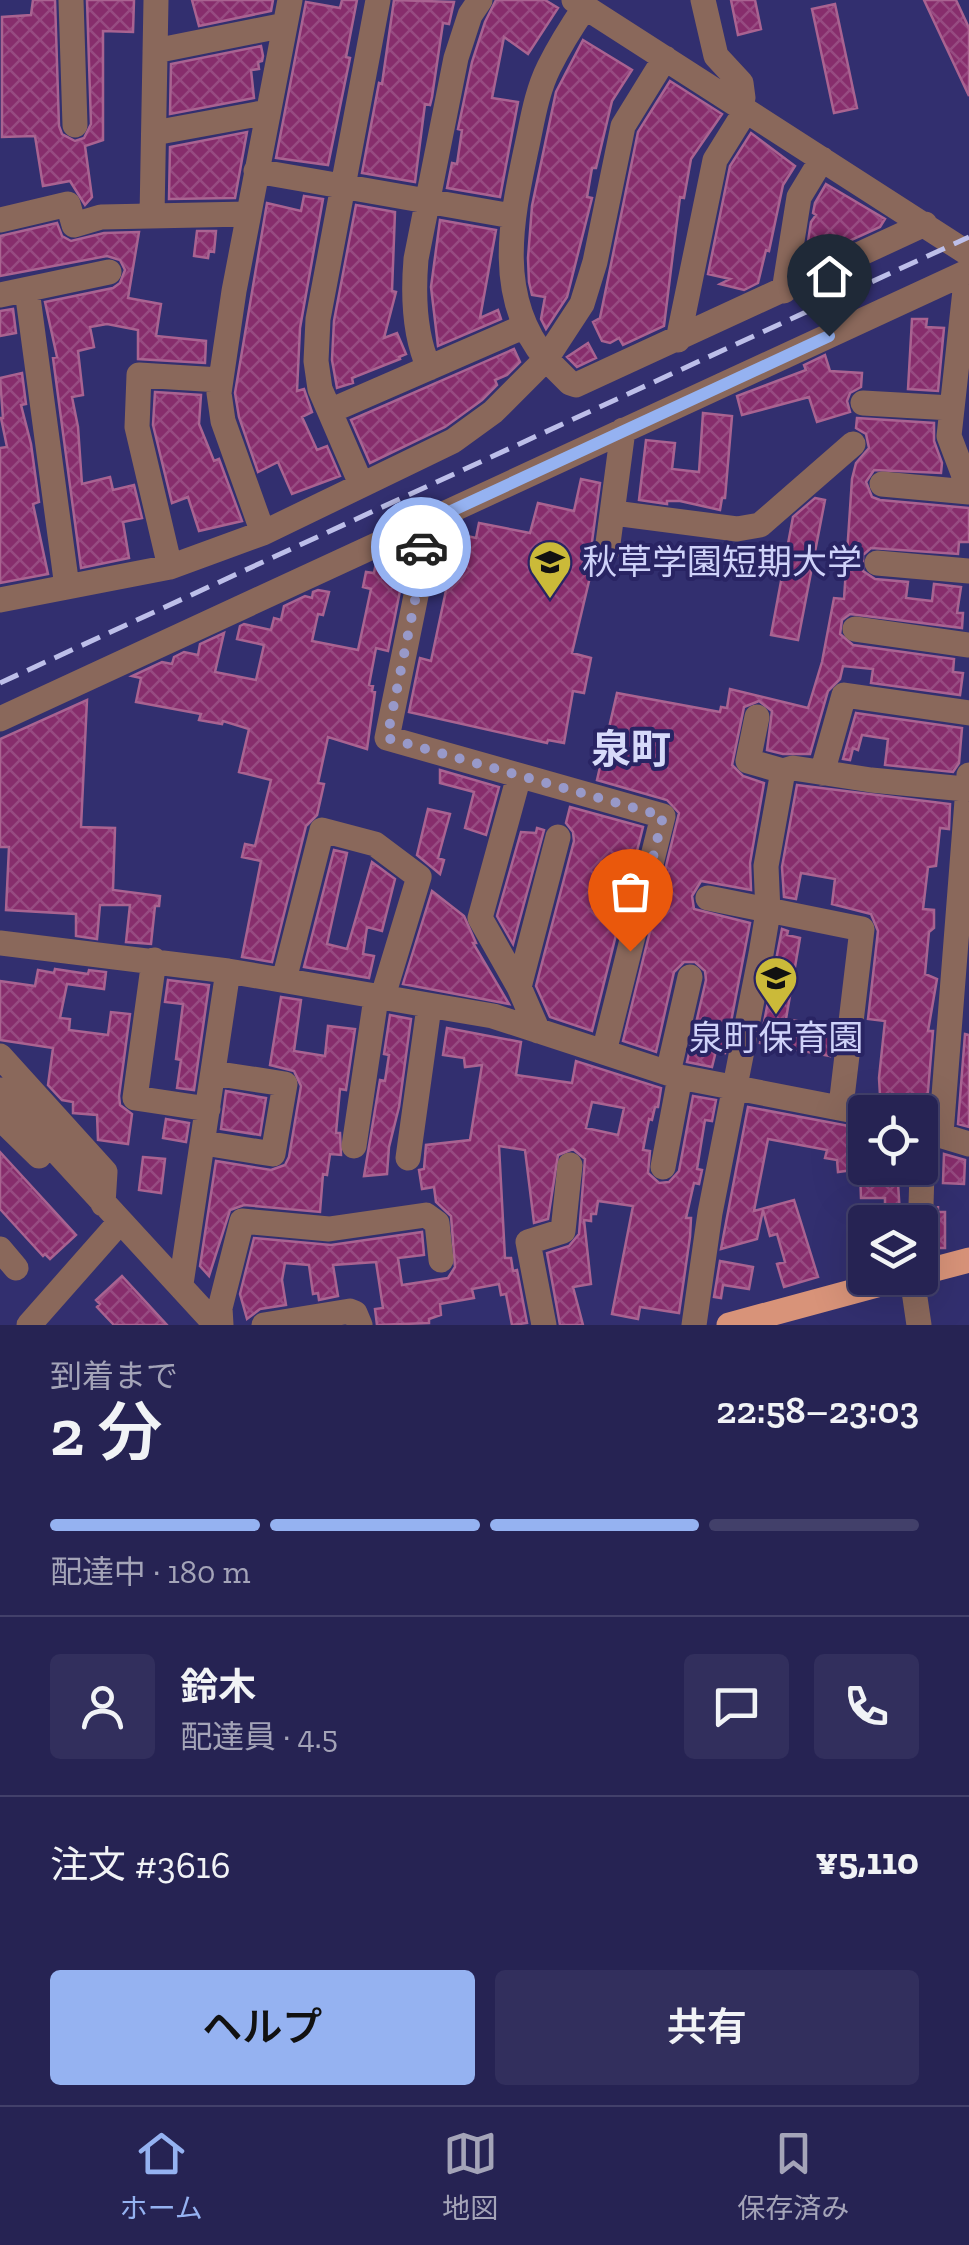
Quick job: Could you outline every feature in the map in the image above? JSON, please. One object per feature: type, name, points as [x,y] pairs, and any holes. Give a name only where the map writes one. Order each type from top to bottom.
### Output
[{"type":"main road","points":[[938,1269],[969,1260]]},
{"type":"main road","points":[[730,1325],[848,1293]]},
{"type":"street","points":[[70,0],[75,125]]},
{"type":"street","points":[[152,216],[156,0]]},
{"type":"street","points":[[361,484],[320,389],[316,360],[318,320],[378,0]]},
{"type":"street","points":[[429,368],[418,326],[414,287],[456,58],[470,15],[480,0]]},
{"type":"street","points":[[678,340],[714,160],[735,102],[743,98],[740,83],[716,56],[703,0]]},
{"type":"street","points":[[925,224],[576,385],[546,359],[525,326],[513,286],[512,216],[538,98],[579,4],[925,224],[968,266]]},
{"type":"street","points":[[155,52],[288,13],[220,380],[223,422],[263,533]]},
{"type":"street","points":[[0,600],[170,567],[263,533],[421,458],[469,430],[546,359],[582,304],[595,262],[623,126],[665,58]]},
{"type":"street","points":[[154,133],[268,112]]},
{"type":"street","points":[[784,291],[799,197],[822,159]]},
{"type":"street","points":[[256,170],[512,216]]},
{"type":"street","points":[[0,220],[68,204],[74,225],[101,217],[248,214]]},
{"type":"street","points":[[882,484],[969,491],[949,436],[968,266]]},
{"type":"street","points":[[0,719],[968,266]]},
{"type":"street","points":[[0,295],[109,272]]},
{"type":"street","points":[[27,290],[66,587]]},
{"type":"street","points":[[330,411],[525,326]]},
{"type":"street","points":[[170,567],[137,427],[140,375],[220,380]]},
{"type":"street","points":[[863,404],[952,408]]},
{"type":"street","points":[[607,551],[622,430]]},
{"type":"street","points":[[614,513],[737,529],[760,525],[853,444]]},
{"type":"street","points":[[421,525],[422,566],[387,738],[663,816],[604,1052]]},
{"type":"street","points":[[877,563],[969,571]]},
{"type":"street","points":[[854,629],[969,645]]},
{"type":"street","points":[[822,773],[844,695],[969,713]]},
{"type":"street","points":[[756,717],[748,761],[783,772],[793,768],[967,781],[934,1095]]},
{"type":"street","points":[[694,1325],[710,1213],[768,912],[766,866],[783,772]]},
{"type":"street","points":[[518,776],[480,918],[520,987],[538,1031]]},
{"type":"street","points":[[284,980],[322,830],[375,844],[418,876],[379,999],[354,1146]]},
{"type":"street","points":[[520,987],[558,837]]},
{"type":"street","points":[[708,898],[862,929],[854,1095]]},
{"type":"street","points":[[0,943],[228,970],[493,1016],[674,1075],[848,1109]]},
{"type":"street","points":[[154,960],[135,1098],[208,1109]]},
{"type":"street","points":[[181,1284],[228,970]]},
{"type":"street","points":[[663,1167],[690,977]]},
{"type":"street","points":[[408,1158],[429,1006]]},
{"type":"street","points":[[0,1056],[105,1172],[111,1214],[30,1325]]},
{"type":"street","points":[[204,1143],[273,1154],[284,1084],[214,1073]]},
{"type":"street","points":[[0,1090],[218,1325]]},
{"type":"street","points":[[0,1118],[57,1172],[111,1214]]},
{"type":"street","points":[[938,1134],[969,1144]]},
{"type":"street","points":[[544,1325],[528,1242],[562,1232],[570,1165]]},
{"type":"street","points":[[218,1325],[242,1221],[329,1229],[426,1215],[437,1223],[440,1260]]},
{"type":"street","points":[[914,1295],[918,1325]]},
{"type":"street","points":[[264,1325],[350,1311],[356,1313],[360,1325]]},
{"type":"building","points":[[33,0],[55,0],[59,126],[62,134],[75,141],[84,138],[91,124],[87,0],[134,0],[133,32],[103,31],[103,140],[85,146],[92,197],[85,205],[70,181],[43,186],[35,136],[2,137],[2,17],[31,15]]},
{"type":"building","points":[[192,0],[273,0],[271,11],[199,26]]},
{"type":"building","points":[[342,0],[357,0],[346,57],[350,58],[328,165],[276,158],[306,2],[340,8]]},
{"type":"building","points":[[394,0],[454,2],[449,24],[443,23],[430,105],[425,104],[415,182],[362,173],[379,83],[382,84]]},
{"type":"building","points":[[496,0],[545,0],[558,8],[528,54],[504,37],[492,98],[518,102],[500,197],[447,188],[452,163],[457,164],[462,130],[458,129],[472,62]]},
{"type":"building","points":[[731,0],[755,0],[761,29],[738,35]]},
{"type":"building","points":[[924,0],[956,0],[969,28],[969,96]]},
{"type":"building","points":[[835,4],[857,108],[834,113],[812,9]]},
{"type":"building","points":[[583,40],[632,70],[612,101],[596,168],[592,168],[587,197],[592,198],[567,297],[546,329],[541,319],[545,297],[532,295],[529,282],[532,206],[556,92]]},
{"type":"building","points":[[261,46],[259,69],[251,70],[254,98],[170,114],[171,64]]},
{"type":"building","points":[[670,81],[722,114],[691,159],[684,198],[680,197],[664,326],[623,345],[619,338],[610,343],[602,341],[593,322],[600,318],[638,132]]},
{"type":"building","points":[[247,132],[235,198],[169,199],[170,147]]},
{"type":"building","points":[[751,133],[795,166],[783,185],[758,283],[744,290],[720,284],[730,279],[708,274],[730,166]]},
{"type":"building","points":[[826,184],[885,219],[880,227],[805,261],[811,222],[816,215],[815,203]]},
{"type":"building","points":[[304,196],[323,199],[300,328],[297,391],[304,389],[312,412],[302,417],[317,450],[327,446],[340,476],[292,494],[278,462],[258,472],[235,393],[267,203],[301,211]]},
{"type":"building","points":[[356,205],[395,212],[392,291],[396,292],[384,338],[397,333],[406,354],[337,388],[332,360],[334,321]]},
{"type":"building","points":[[440,220],[496,230],[480,318],[498,310],[501,319],[438,346],[431,287]]},
{"type":"building","points":[[57,223],[62,236],[71,241],[104,233],[139,232],[128,298],[161,304],[156,336],[206,341],[205,363],[138,359],[138,330],[107,324],[90,327],[94,347],[78,351],[83,395],[72,397],[82,484],[110,477],[113,490],[134,485],[142,518],[123,522],[129,558],[81,568],[53,358],[57,357],[45,302],[113,288],[120,283],[125,270],[120,260],[107,256],[0,276],[0,236]]},
{"type":"building","points":[[197,231],[216,231],[214,252],[209,251],[208,258],[194,256]]},
{"type":"building","points":[[13,309],[16,333],[0,336],[0,311]]},
{"type":"building","points":[[912,319],[927,319],[926,327],[944,328],[938,391],[908,389]]},
{"type":"building","points":[[588,343],[596,358],[577,367],[567,357]]},
{"type":"building","points":[[514,349],[520,362],[495,380],[497,385],[482,400],[445,427],[370,463],[351,420]]},
{"type":"building","points":[[825,355],[830,371],[862,373],[861,387],[850,393],[847,401],[850,412],[817,422],[809,397],[742,415],[737,396],[806,370],[804,365]]},
{"type":"building","points":[[22,373],[26,404],[21,405],[39,502],[33,504],[48,574],[0,583],[0,448],[7,447],[1,418],[0,378]]},
{"type":"building","points":[[155,392],[201,395],[199,424],[214,461],[219,459],[242,521],[199,531],[188,497],[172,503],[153,425]]},
{"type":"building","points":[[703,413],[732,416],[725,498],[720,510],[680,501],[667,504],[639,500],[646,440],[675,443],[672,469],[699,472]]},
{"type":"building","points":[[857,418],[934,423],[941,473],[874,470],[866,482],[872,497],[880,500],[969,508],[969,542],[959,542],[958,554],[871,548],[863,555],[863,571],[875,579],[908,582],[906,598],[932,601],[934,584],[961,587],[957,613],[963,613],[962,628],[850,614],[842,620],[840,634],[853,645],[954,659],[953,672],[963,673],[960,695],[871,683],[873,669],[843,666],[840,679],[828,691],[810,754],[767,750],[772,711],[759,701],[744,707],[732,765],[743,776],[764,783],[750,863],[751,890],[701,881],[692,896],[694,909],[750,923],[725,1053],[716,1051],[712,1067],[687,1062],[706,980],[705,971],[695,962],[684,962],[674,972],[656,1052],[623,1041],[679,813],[667,800],[597,780],[617,693],[720,712],[721,707],[727,708],[730,689],[808,708],[822,662],[834,598],[844,599],[852,479],[856,463],[869,448],[866,434],[856,428]]},
{"type":"building","points":[[581,479],[600,483],[591,549],[594,560],[572,653],[591,658],[584,693],[573,691],[564,743],[547,743],[409,712],[420,658],[431,661],[458,534],[476,538],[479,523],[530,533],[538,503],[574,511]]},
{"type":"building","points":[[815,498],[825,500],[798,640],[771,635],[793,517]]},
{"type":"building","points":[[380,561],[405,566],[388,651],[376,648],[369,685],[375,692],[367,749],[328,737],[318,783],[324,784],[317,815],[306,826],[272,962],[242,957],[261,861],[242,857],[245,844],[255,846],[271,780],[239,772],[249,729],[223,721],[222,724],[199,720],[201,714],[136,702],[141,678],[132,676],[162,662],[172,664],[174,657],[184,652],[198,655],[200,644],[224,633],[215,672],[256,680],[264,645],[237,639],[240,626],[271,630],[274,618],[281,620],[284,606],[305,596],[312,598],[318,590],[329,592],[323,615],[318,614],[312,641],[358,650],[371,589],[363,587],[366,572],[374,573]]},
{"type":"building","points":[[87,700],[81,827],[115,828],[113,890],[160,896],[159,906],[155,906],[151,944],[126,942],[130,905],[100,905],[97,939],[76,936],[76,914],[6,910],[9,847],[0,847],[0,739]]},
{"type":"building","points":[[856,713],[962,728],[959,763],[953,772],[885,765],[888,739],[862,735],[858,750],[853,748],[850,760],[843,759]]},
{"type":"building","points":[[440,770],[499,787],[486,835],[465,828],[474,792],[440,783]]},
{"type":"building","points":[[797,785],[950,804],[949,829],[940,828],[936,866],[928,867],[923,909],[934,910],[925,974],[937,979],[928,1031],[933,1031],[928,1095],[880,1095],[885,1021],[868,1019],[878,931],[871,914],[832,904],[835,879],[801,873],[796,899],[784,897],[782,867]]},
{"type":"building","points":[[570,807],[643,827],[592,1031],[550,1017],[536,986],[574,841],[566,823]]},
{"type":"building","points":[[428,809],[450,814],[438,858],[444,860],[440,874],[417,855]]},
{"type":"building","points":[[537,828],[544,830],[513,944],[497,916],[521,832],[536,833]]},
{"type":"building","points":[[334,850],[347,853],[327,944],[347,949],[372,862],[395,879],[382,931],[367,927],[363,954],[374,956],[369,978],[304,967]]},
{"type":"building","points":[[432,891],[464,916],[473,943],[509,1004],[403,984]]},
{"type":"building","points":[[782,929],[788,931],[787,935],[800,938],[786,1019],[834,1028],[830,1056],[760,1043]]},
{"type":"building","points":[[55,969],[88,974],[89,970],[106,972],[104,989],[67,984],[60,1018],[70,1019],[69,1030],[108,1035],[111,1012],[130,1014],[119,1096],[120,1105],[132,1114],[128,1144],[98,1140],[97,1115],[73,1113],[73,1102],[62,1100],[48,1085],[53,1048],[0,1040],[0,981],[35,986],[38,970],[54,973]]},
{"type":"building","points":[[168,980],[209,985],[194,1090],[177,1088],[181,1060],[176,1059],[183,1004],[165,1002]]},
{"type":"building","points":[[281,997],[301,1000],[294,1051],[325,1056],[328,1026],[355,1029],[346,1090],[340,1089],[336,1133],[340,1133],[341,1155],[330,1154],[327,1175],[323,1174],[320,1212],[244,1205],[230,1210],[209,1276],[200,1266],[216,1161],[271,1170],[285,1165],[289,1157],[301,1086],[294,1071],[270,1065]]},
{"type":"building","points":[[390,1015],[411,1019],[399,1107],[387,1174],[364,1176],[380,1080],[385,1081],[389,1055],[384,1054]]},
{"type":"building","points":[[447,1028],[521,1042],[516,1075],[572,1083],[576,1061],[661,1088],[643,1150],[650,1151],[648,1173],[659,1183],[669,1182],[679,1171],[693,1096],[716,1100],[712,1121],[705,1120],[697,1169],[702,1170],[699,1184],[694,1183],[686,1218],[691,1218],[690,1237],[679,1313],[640,1307],[638,1319],[612,1314],[633,1206],[598,1201],[591,1221],[584,1220],[591,1284],[573,1287],[583,1325],[560,1325],[547,1253],[569,1246],[579,1234],[585,1159],[573,1149],[558,1155],[548,1219],[534,1223],[525,1150],[499,1146],[505,1258],[511,1258],[513,1271],[517,1270],[527,1323],[512,1325],[506,1294],[501,1295],[499,1284],[472,1289],[474,1298],[440,1304],[441,1315],[429,1319],[429,1323],[377,1325],[375,1309],[383,1308],[376,1262],[333,1265],[338,1296],[319,1300],[318,1293],[313,1294],[309,1265],[285,1263],[282,1280],[286,1305],[260,1309],[247,1319],[240,1294],[254,1238],[331,1245],[422,1232],[424,1255],[398,1258],[402,1285],[448,1278],[455,1267],[451,1216],[436,1202],[434,1187],[422,1189],[419,1170],[424,1169],[426,1145],[470,1140],[482,1065],[465,1067],[464,1058],[443,1055]],"holes":[[[592,1102],[624,1108],[618,1135],[586,1128]]]},
{"type":"building","points":[[965,1034],[969,1035],[969,1127],[958,1124]]},
{"type":"building","points":[[226,1091],[266,1098],[260,1135],[221,1129]]},
{"type":"building","points":[[748,1107],[848,1126],[848,1171],[838,1172],[837,1160],[825,1158],[827,1150],[768,1139],[754,1211],[794,1200],[818,1277],[784,1287],[777,1264],[785,1262],[777,1234],[770,1236],[763,1210],[757,1239],[721,1249]]},
{"type":"building","points":[[166,1119],[189,1123],[186,1142],[163,1138]]},
{"type":"building","points":[[0,1152],[76,1235],[50,1259],[0,1209]]},
{"type":"building","points":[[944,1154],[965,1160],[964,1184],[943,1183]]},
{"type":"building","points":[[143,1157],[165,1159],[161,1193],[139,1190]]},
{"type":"building","points":[[861,1185],[898,1185],[899,1205],[885,1205],[885,1198],[861,1198]]},
{"type":"building","points":[[938,1212],[945,1212],[945,1248],[938,1248]]},
{"type":"building","points":[[720,1261],[753,1267],[749,1289],[723,1285],[721,1298],[714,1297]]},
{"type":"building","points":[[122,1276],[167,1325],[114,1325],[97,1307],[100,1304],[96,1300]]},
{"type":"railway","points":[[0,683],[969,237]]},
{"type":"way so far","points":[[421,547],[422,566],[387,738],[663,816],[630,951]]},
{"type":"place","name":"秋草学園短期大学","points":[[550,600]]},
{"type":"place","name":"泉町保育園","points":[[776,1016]]},
{"type":"district","name":"泉町","points":[[631,749]]},
{"type":"route","points":[[421,547],[421,525],[829,336]]}]
